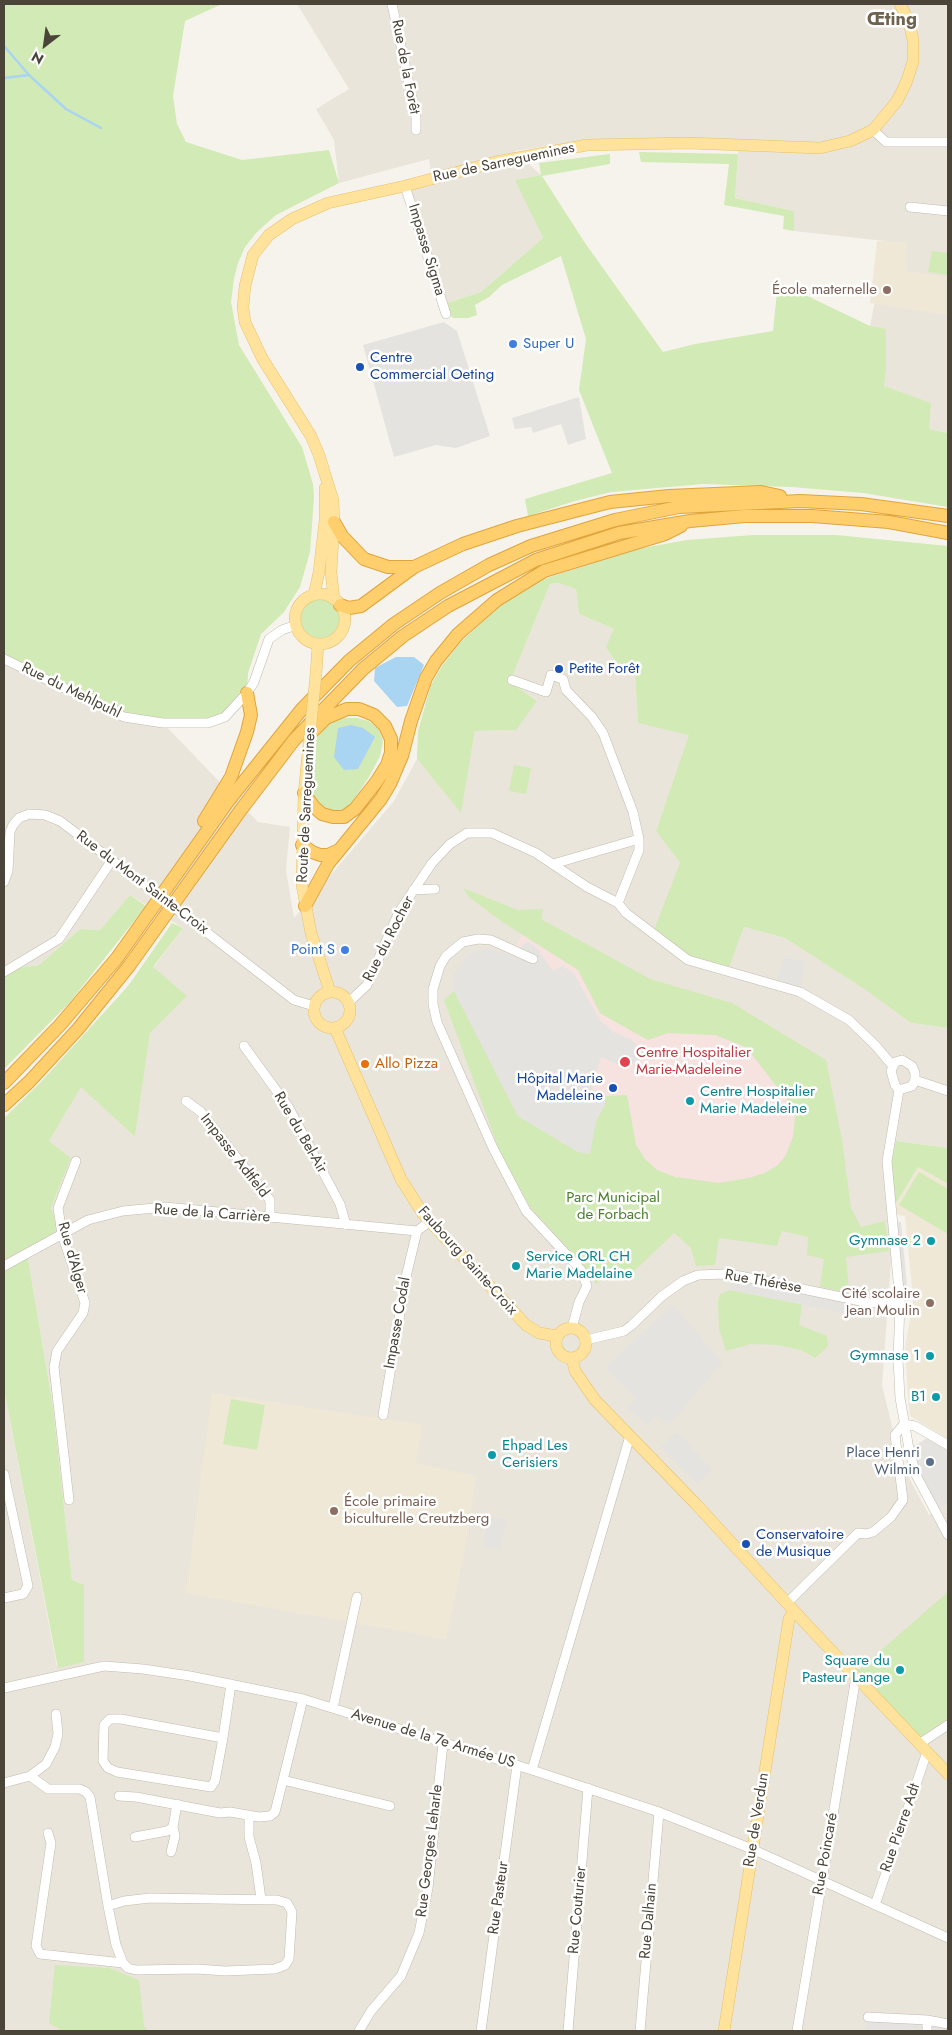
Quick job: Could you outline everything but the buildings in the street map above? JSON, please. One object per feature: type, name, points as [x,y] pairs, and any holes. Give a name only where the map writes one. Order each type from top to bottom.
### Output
[{"type":"highway","points":[[337,602],[349,608],[361,606],[414,567],[463,544],[517,526],[610,502],[669,496],[761,492],[800,501]]},
{"type":"highway","points":[[4,1083],[60,1025],[117,958],[229,800],[302,709],[349,661],[394,624],[440,593],[489,565],[531,546],[615,520],[679,507],[800,501],[861,504],[948,516]]},
{"type":"highway","points":[[4,1105],[29,1082],[78,1029],[129,966],[240,811],[294,740],[363,669],[403,636],[448,606],[536,560],[619,533],[690,521],[745,516],[812,516],[889,522],[948,532]]},
{"type":"highway","points":[[330,521],[364,559],[388,567],[414,567]]},
{"type":"highway","points":[[305,906],[320,876],[390,784],[402,756],[413,714],[426,678],[436,660],[458,634],[498,600],[544,571],[665,534],[690,521]]},
{"type":"highway","points":[[182,866],[190,844],[231,778],[252,715],[247,692]]},
{"type":"highway","points":[[294,740],[306,738],[326,718],[347,709],[359,709],[374,716],[385,726],[391,739],[391,753],[387,766],[356,809],[344,817],[322,814],[314,807],[304,793]]},
{"type":"highway","points":[[302,845],[320,855],[328,855],[339,850]]},
{"type":"main road","name":"Rue de Sarreguemines","points":[[330,521],[333,500],[311,436],[262,358],[252,340],[246,322],[243,307],[247,278],[253,255],[269,235],[292,219],[328,202],[406,186],[496,162],[587,145],[688,143],[820,148],[850,141],[873,130],[897,101],[906,83],[913,62],[914,40],[900,4]]},
{"type":"main road","points":[[314,596],[330,521]]},
{"type":"main road","points":[[330,521],[331,572],[337,602],[345,620],[343,628],[333,640],[318,644],[304,638],[296,625],[297,610],[307,598],[324,595],[337,602]]},
{"type":"main road","name":"Route de Sarreguemines","points":[[318,644],[304,793],[302,885],[305,906],[330,992]]},
{"type":"main road","points":[[330,992],[338,993],[344,997],[348,1004],[349,1014],[344,1023],[335,1028],[326,1027],[319,1023],[314,1015],[314,1006],[320,997],[330,992]]},
{"type":"main road","name":"Faubourg Sainte-Croix","points":[[335,1028],[401,1179],[429,1222],[526,1325],[539,1332],[557,1336]]},
{"type":"main road","points":[[572,1328],[580,1331],[586,1340],[583,1352],[572,1358],[564,1357],[558,1352],[557,1336],[565,1329],[572,1328]]},
{"type":"main road","points":[[572,1358],[574,1371],[595,1400],[695,1503],[790,1607],[948,1774]]},
{"type":"main road","name":"Rue de Verdun","points":[[724,2031],[790,1607]]},
{"type":"street","name":"Rue de la Forêt","points":[[392,4],[416,117],[416,130]]},
{"type":"street","points":[[873,130],[886,142],[948,142]]},
{"type":"street","name":"Impasse Sigma","points":[[406,186],[446,314]]},
{"type":"street","points":[[910,207],[948,211]]},
{"type":"street","name":"Rue du Mehlpuhl","points":[[4,659],[124,717],[163,723],[208,724],[225,717],[247,692],[254,682],[269,639],[282,630],[296,625]]},
{"type":"street","points":[[512,680],[546,692],[551,674],[563,679],[566,690],[592,717],[602,733],[632,812],[639,839],[639,850],[618,904]]},
{"type":"street","name":"Rue du Mont Sainte-Croix","points":[[4,882],[8,871],[10,832],[13,824],[19,818],[29,814],[45,815],[60,821],[294,1000],[314,1006]]},
{"type":"street","name":"Rue du Rocher","points":[[348,1004],[367,985],[399,912],[423,875],[450,844],[468,833],[492,833],[536,853],[587,887],[618,904],[626,914],[688,960],[800,992],[849,1020],[876,1046],[892,1065]]},
{"type":"street","points":[[553,864],[639,839]]},
{"type":"street","points":[[4,972],[59,939],[112,860]]},
{"type":"street","points":[[413,890],[435,889],[423,875]]},
{"type":"street","points":[[533,959],[491,940],[463,942],[446,956],[440,966],[433,989],[433,1004],[438,1022],[493,1148],[526,1211],[581,1270],[587,1286],[579,1302],[572,1328]]},
{"type":"street","name":"Rue du Bel-Air","points":[[244,1046],[289,1108],[340,1204],[346,1225]]},
{"type":"street","points":[[899,1090],[912,1086],[915,1080],[915,1073],[908,1063],[902,1060],[894,1062],[892,1065],[892,1077],[899,1090],[887,1160],[900,1302],[899,1383],[904,1424],[916,1475],[948,1535]]},
{"type":"street","points":[[915,1080],[948,1092]]},
{"type":"street","name":"Impasse Adtfeld","points":[[186,1101],[201,1112],[270,1200],[270,1218]]},
{"type":"street","name":"Rue d'Alger","points":[[68,1500],[54,1367],[57,1351],[83,1313],[85,1303],[62,1234],[58,1208],[76,1161]]},
{"type":"street","name":"Rue de la Carrière","points":[[4,1266],[88,1220],[123,1211],[165,1207],[417,1232]]},
{"type":"street","points":[[417,1232],[429,1222]]},
{"type":"street","name":"Impasse Codal","points":[[383,1415],[401,1305],[417,1232]]},
{"type":"street","name":"Rue Thérèse","points":[[586,1340],[624,1331],[662,1296],[682,1281],[698,1275],[725,1274],[740,1276],[870,1303],[900,1302]]},
{"type":"street","points":[[904,1424],[915,1426],[948,1445]]},
{"type":"street","points":[[790,1607],[858,1533],[866,1534],[873,1532],[891,1517],[903,1500],[895,1435],[904,1424]]},
{"type":"street","points":[[532,1770],[630,1436]]},
{"type":"street","points":[[4,1474],[7,1510],[28,1586],[22,1594],[4,1598]]},
{"type":"street","points":[[333,1708],[357,1597]]},
{"type":"street","name":"Avenue de la 7e Armée US","points":[[4,1688],[104,1666],[143,1668],[303,1699],[517,1765],[659,1812],[752,1849],[948,1938]]},
{"type":"street","name":"Rue Poincaré","points":[[797,2031],[856,1677]]},
{"type":"street","points":[[223,1738],[121,1719],[110,1719],[104,1725],[103,1761],[108,1768],[117,1772],[212,1787],[215,1781],[223,1738],[231,1684]]},
{"type":"street","points":[[119,1796],[136,1797],[220,1813],[230,1812],[249,1816],[265,1816],[275,1812],[303,1699]]},
{"type":"street","points":[[4,1783],[30,1776],[46,1764],[56,1746],[58,1734],[56,1714]]},
{"type":"street","points":[[923,1748],[948,1725]]},
{"type":"street","name":"Rue Georges Leharle","points":[[359,2031],[371,2011],[402,1976],[419,1933],[428,1888],[443,1743]]},
{"type":"street","name":"Rue Pierre Adt","points":[[875,1904],[923,1748]]},
{"type":"street","name":"Rue Pasteur","points":[[481,2031],[517,1765]]},
{"type":"street","points":[[30,1776],[48,1789],[80,1789],[90,1797],[108,1906],[116,1945],[123,1963],[128,1968],[136,1970],[197,1969],[225,1971],[275,1969],[285,1965],[289,1959],[292,1912],[287,1903],[277,1900],[150,1898],[124,1901],[108,1906]]},
{"type":"street","points":[[283,1780],[390,1806]]},
{"type":"street","name":"Rue Couturier","points":[[568,2031],[588,1788]]},
{"type":"street","points":[[172,1852],[175,1836],[173,1827],[176,1804]]},
{"type":"street","name":"Rue Dalhain","points":[[640,2031],[659,1812]]},
{"type":"street","points":[[249,1816],[248,1837],[256,1863],[260,1899]]},
{"type":"street","points":[[135,1836],[167,1831],[173,1827]]},
{"type":"street","points":[[48,1833],[51,1843],[36,1946],[40,1954],[123,1963]]},
{"type":"street","points":[[868,2017],[927,2020],[948,2024]]},
{"type":"street","points":[[927,2020],[927,2031]]},
{"type":"shaded area","points":[[297,4],[948,4],[948,433],[929,429],[903,394],[884,386],[886,371],[870,326],[883,261],[885,241],[794,231],[794,211],[735,198],[738,154],[734,139],[616,139],[558,144],[515,151],[541,175],[516,180],[543,238],[481,292],[447,303],[410,190],[433,185],[429,159],[339,183],[334,140],[316,109],[349,89]]},
{"type":"shaded area","points":[[877,241],[907,243],[906,271],[948,277],[948,315],[870,303]]},
{"type":"shaded area","points":[[444,322],[457,331],[490,436],[456,448],[436,445],[394,457],[363,345]]},
{"type":"shaded area","points":[[579,397],[586,439],[568,445],[561,424],[533,433],[531,427],[515,429],[512,418]]},
{"type":"shaded area","points":[[558,583],[576,589],[579,614],[614,629],[635,675],[638,722],[690,735],[656,831],[680,863],[728,967],[744,927],[785,938],[867,990],[911,1023],[948,1028],[948,1148],[897,1141],[895,1205],[882,1385],[901,1463],[929,1515],[948,1504],[948,2031],[4,2031],[4,1389],[57,1667],[84,1662],[72,1580],[53,1407],[28,1259],[59,1228],[51,1208],[71,1158],[49,1141],[81,1086],[135,1137],[150,1032],[186,996],[153,968],[183,928],[130,895],[100,930],[80,929],[39,965],[4,970],[4,664],[133,717],[163,723],[258,822],[290,827],[286,870],[294,918],[394,801],[417,759],[461,812],[475,731],[515,730],[537,701],[510,682],[550,584]]},
{"type":"shaded area","name":"Centre Hospitalier Marie-Madeleine","points":[[522,935],[578,970],[600,1013],[648,1040],[668,1033],[715,1035],[746,1047],[789,1102],[795,1118],[793,1137],[786,1155],[778,1165],[765,1173],[749,1178],[719,1183],[675,1177],[657,1170],[645,1159],[636,1145],[627,1095],[604,1107],[454,991],[453,976],[469,953],[488,948],[510,955]]},
{"type":"shaded area","points":[[527,942],[537,948],[553,971],[563,966],[574,974],[600,1020],[613,1032],[630,1039],[648,1054],[632,1064],[617,1064],[601,1057],[592,1089],[606,1096],[604,1107],[597,1116],[590,1154],[578,1152],[518,1116],[454,991],[453,976],[469,953],[488,948],[510,955]]},
{"type":"shaded area","points":[[785,956],[805,962],[800,992],[776,984]]},
{"type":"shaded area","name":"Cité scolaire Jean Moulin","points":[[918,1167],[948,1184],[948,1439],[910,1416],[905,1348],[913,1301],[905,1216],[897,1215],[895,1205]]},
{"type":"shaded area","points":[[901,1222],[909,1306],[903,1304],[892,1223]]},
{"type":"shaded area","points":[[732,1275],[848,1299],[844,1313],[730,1290]]},
{"type":"shaded area","points":[[673,1305],[722,1362],[669,1425],[656,1416],[647,1425],[627,1407],[636,1398],[605,1368]]},
{"type":"shaded area","name":"École primaire biculturelle Creutzberg","points":[[212,1393],[423,1425],[416,1463],[476,1476],[466,1545],[446,1639],[186,1593]]},
{"type":"shaded area","points":[[677,1432],[712,1470],[697,1483],[661,1447]]},
{"type":"shaded area","name":"Place Henri Wilmin","points":[[932,1435],[948,1445],[948,1504],[935,1512],[909,1449]]},
{"type":"shaded area","points":[[488,1516],[506,1519],[501,1549],[483,1546]]},
{"type":"shaded area","points":[[868,2017],[948,2024],[948,2031],[865,2031]]},
{"type":"green space","points":[[4,4],[222,4],[185,21],[173,96],[177,124],[186,142],[242,160],[329,150],[339,183],[276,215],[256,233],[245,247],[234,279],[231,302],[239,345],[302,447],[313,484],[314,497],[310,552],[300,587],[284,612],[261,634],[248,673],[247,693],[225,717],[208,723],[133,717],[4,664]]},
{"type":"green space","points":[[639,152],[738,154],[735,198],[794,211],[794,231],[783,229],[784,216],[724,205],[729,164],[641,162]]},
{"type":"green space","points":[[610,154],[610,164],[542,176],[585,243],[663,352],[695,344],[773,331],[778,282],[870,326],[886,329],[884,386],[931,403],[929,429],[948,433],[948,507],[863,493],[792,487],[703,484],[611,492],[528,516],[525,499],[612,473],[579,390],[586,339],[561,256],[502,285],[489,297],[475,305],[477,315],[468,318],[453,318],[449,314],[447,303],[481,292],[543,238],[515,180],[541,175],[539,163]]},
{"type":"green space","points":[[932,251],[948,253],[948,275],[928,272]]},
{"type":"green space","points":[[753,535],[836,535],[948,546],[948,1028],[911,1023],[866,990],[785,938],[744,927],[729,967],[690,957],[654,930],[680,863],[656,831],[689,735],[638,723],[635,675],[624,673],[606,647],[614,629],[579,614],[576,589],[558,583],[550,584],[510,682],[537,701],[516,730],[475,731],[461,813],[417,759],[418,731],[431,685],[442,666],[460,643],[481,623],[501,605],[535,582],[637,549],[687,540]]},
{"type":"green space","points":[[320,599],[331,602],[337,608],[340,619],[337,630],[331,636],[320,639],[309,636],[303,630],[300,619],[303,608],[309,602]]},
{"type":"green space","points":[[344,718],[357,718],[369,721],[379,730],[383,741],[380,756],[369,777],[350,805],[340,811],[328,810],[320,807],[311,795],[313,742],[330,722]]},
{"type":"green space","points":[[514,765],[531,768],[526,794],[509,791]]},
{"type":"green space","name":"Parc Municipal de Forbach","points":[[463,888],[518,910],[543,909],[541,919],[650,979],[732,1003],[826,1060],[842,1140],[851,1208],[861,1227],[885,1221],[889,1251],[846,1257],[849,1293],[820,1287],[824,1259],[807,1255],[808,1237],[782,1231],[777,1246],[719,1238],[715,1265],[696,1266],[691,1248],[674,1233],[629,1276],[616,1263],[596,1284],[586,1268],[530,1207],[500,1152],[444,1000],[454,991],[518,1116],[578,1152],[604,1107],[606,1096],[627,1095],[636,1145],[645,1159],[657,1170],[675,1177],[719,1183],[749,1178],[765,1173],[778,1165],[786,1155],[793,1137],[795,1118],[789,1102],[746,1047],[715,1035],[668,1033],[648,1040],[600,1013],[578,970],[501,921],[469,897]]},
{"type":"green space","points":[[130,895],[146,906],[70,1002],[4,1069],[4,970],[39,965],[80,929],[100,930]]},
{"type":"green space","points":[[172,923],[183,928],[153,967],[187,996],[150,1033],[135,1137],[81,1087],[49,1141],[71,1158],[51,1208],[59,1228],[28,1259],[53,1407],[72,1580],[84,1585],[84,1662],[58,1668],[4,1389],[4,1118],[40,1083],[128,986]]},
{"type":"green space","points":[[896,1141],[948,1148],[948,1184],[918,1167],[895,1205],[891,1166]]},
{"type":"green space","points":[[919,1172],[948,1189],[948,1234],[899,1205]]},
{"type":"green space","points":[[730,1290],[802,1304],[799,1325],[827,1336],[828,1346],[815,1358],[801,1350],[777,1345],[751,1344],[726,1351],[719,1329],[718,1300],[720,1294]]},
{"type":"green space","points":[[231,1399],[265,1405],[257,1450],[223,1444]]},
{"type":"green space","points":[[948,1592],[948,1719],[918,1739],[855,1673]]},
{"type":"green space","points":[[55,1965],[109,1968],[139,1980],[144,2026],[148,2031],[59,2031],[59,2029],[49,2023]]},
{"type":"water","points":[[396,657],[414,657],[424,665],[407,706],[397,707],[374,681],[375,668]]},
{"type":"water","points":[[351,725],[363,728],[375,737],[358,769],[344,770],[334,757],[338,728]]},
{"type":"waterway","points":[[4,46],[29,75]]},
{"type":"waterway","points":[[4,78],[29,75],[66,109],[101,128]]},
{"type":"place","name":"École maternelle","points":[[887,290]]},
{"type":"place","name":"Super U","points":[[513,344]]},
{"type":"place","name":"Centre Commercial Oeting","points":[[360,367]]},
{"type":"place","name":"Petite Forêt","points":[[559,669]]},
{"type":"place","name":"Point S","points":[[345,950]]},
{"type":"place","name":"Centre Hospitalier Marie-Madeleine","points":[[625,1062]]},
{"type":"place","name":"Allo Pizza","points":[[365,1064]]},
{"type":"place","name":"Hôpital Marie Madeleine","points":[[613,1088]]},
{"type":"place","name":"Centre Hospitalier Marie Madeleine","points":[[690,1101]]},
{"type":"place","name":"Gymnase 2","points":[[931,1241]]},
{"type":"place","name":"Service ORL CH Marie Madelaine","points":[[516,1266]]},
{"type":"place","name":"Cité scolaire Jean Moulin","points":[[930,1303]]},
{"type":"place","name":"Gymnase 1","points":[[930,1356]]},
{"type":"place","name":"B1","points":[[936,1397]]},
{"type":"place","name":"Ehpad Les Cerisiers","points":[[492,1455]]},
{"type":"place","name":"Place Henri Wilmin","points":[[930,1462]]},
{"type":"place","name":"École primaire biculturelle Creutzberg","points":[[334,1511]]},
{"type":"place","name":"Conservatoire de Musique","points":[[746,1544]]},
{"type":"place","name":"Square du Pasteur Lange","points":[[900,1670]]},
{"type":"district","name":"Œting","points":[[892,21]]}]
